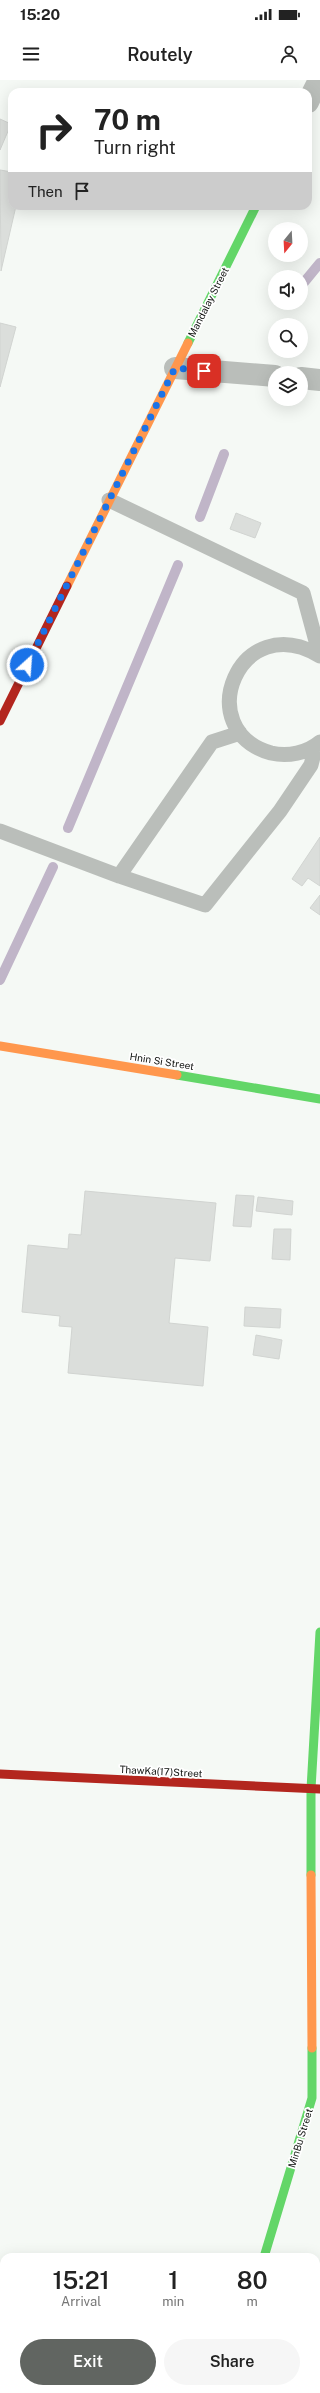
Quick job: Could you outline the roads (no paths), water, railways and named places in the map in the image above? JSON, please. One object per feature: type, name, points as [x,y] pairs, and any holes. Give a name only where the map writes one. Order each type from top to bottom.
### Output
[{"type":"street","points":[[312,94],[319,80]]},
{"type":"street","name":"Mandalay Street","points":[[0,721],[254,210]]},
{"type":"street","points":[[175,368],[268,375]]},
{"type":"street","points":[[308,379],[320,380]]},
{"type":"street","name":"Hnin Si Street","points":[[0,1046],[320,1098]]},
{"type":"street","name":"MinBu Street","points":[[265,2253],[312,2098],[316,1789],[320,1632]]},
{"type":"street","name":"ThawKa(17)Street","points":[[0,1774],[316,1789]]},
{"type":"lane","points":[[109,500],[303,593],[320,656]]},
{"type":"lane","points":[[318,743],[290,755],[276,754],[263,750],[240,733],[229,707],[229,693],[233,679],[240,666],[250,655],[263,648],[278,644],[300,647],[320,656]]},
{"type":"lane","points":[[119,876],[212,742],[240,733]]},
{"type":"lane","points":[[0,831],[119,876],[205,904],[280,811],[311,765],[318,743]]},
{"type":"waterway","points":[[308,278],[320,263]]},
{"type":"waterway","points":[[200,517],[224,454]]},
{"type":"waterway","points":[[68,828],[178,565]]},
{"type":"waterway","points":[[0,980],[53,867]]}]
